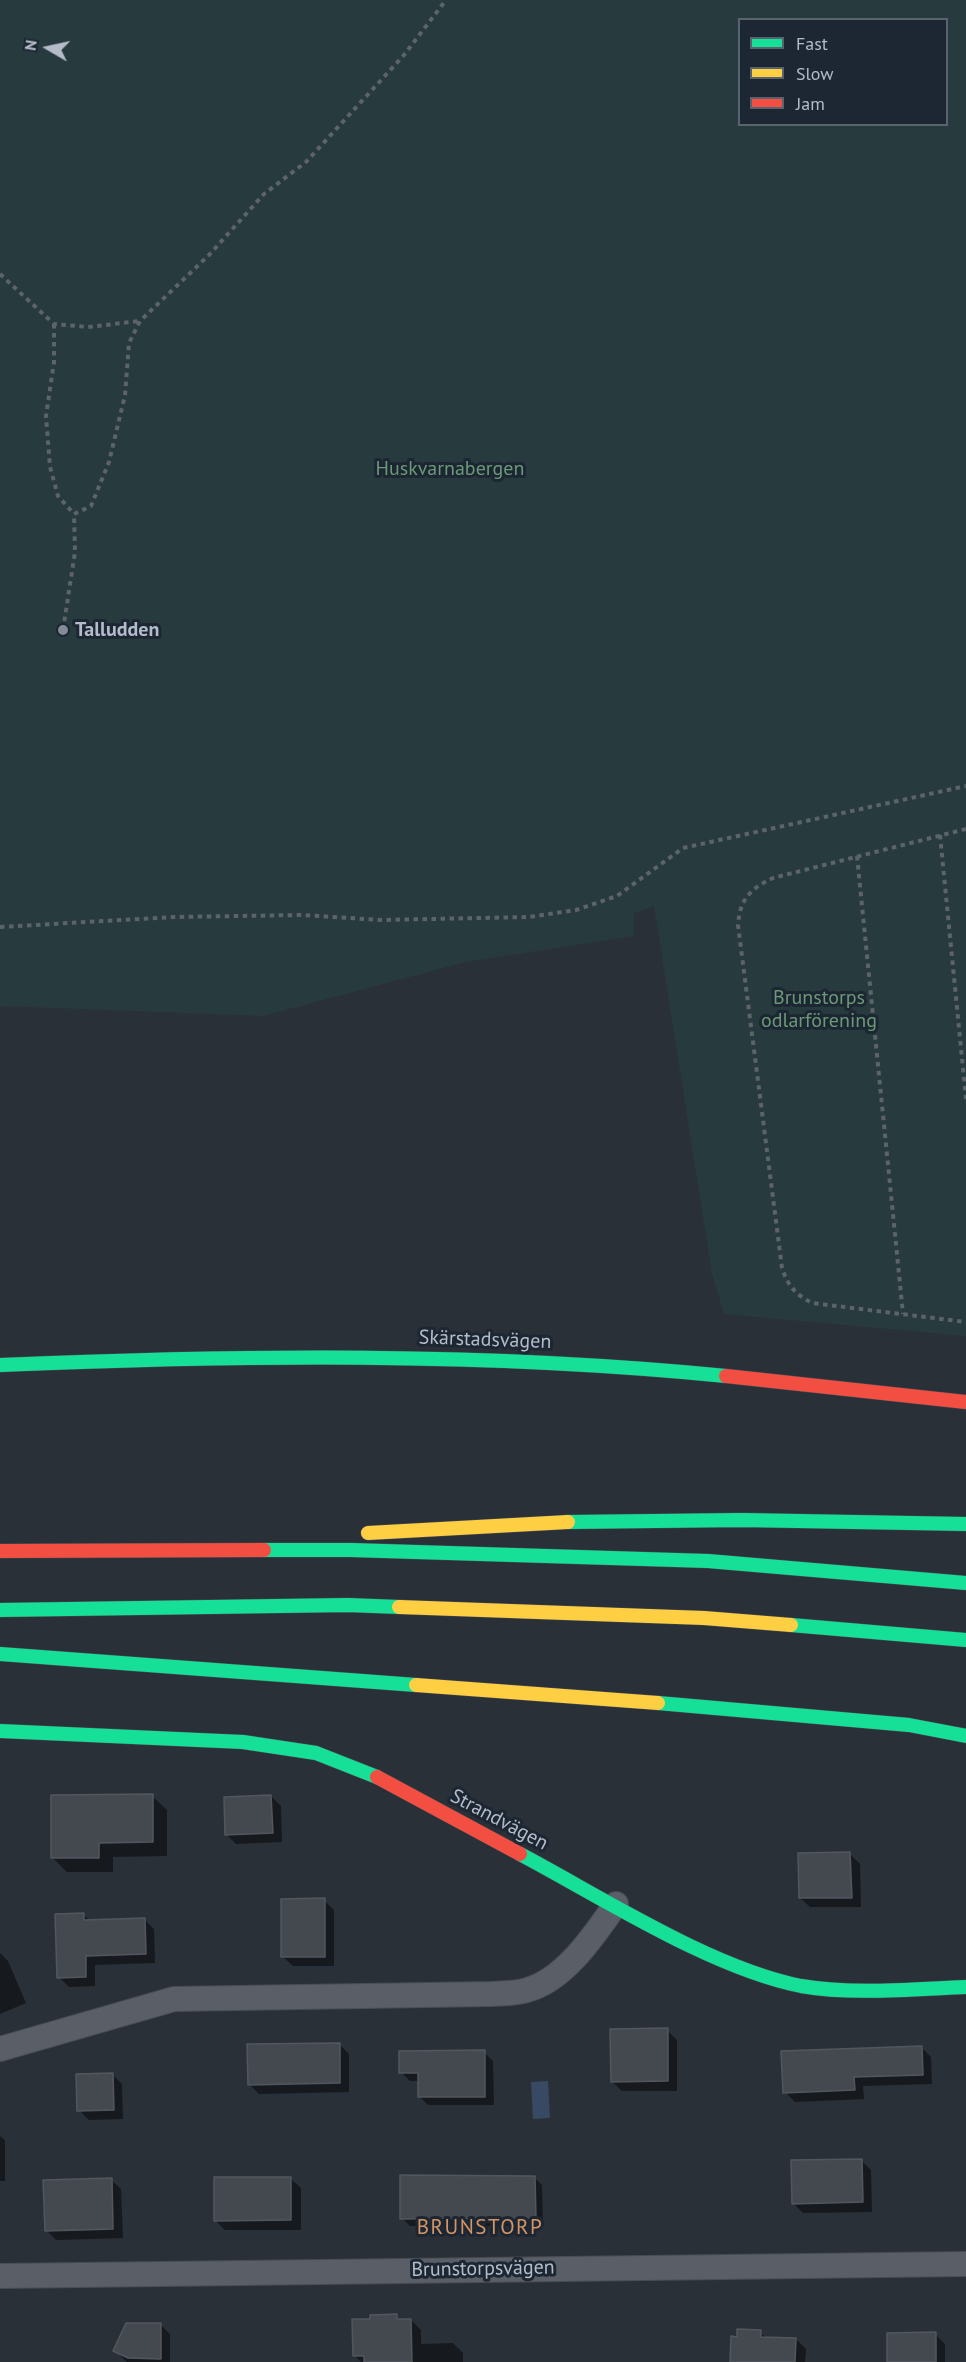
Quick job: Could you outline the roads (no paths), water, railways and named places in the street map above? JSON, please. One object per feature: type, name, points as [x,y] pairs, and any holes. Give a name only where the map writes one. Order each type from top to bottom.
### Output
[{"type":"main road","name":"Skärstadsvägen","points":[[0,1365],[222,1356],[498,1359],[593,1365],[966,1402]]},
{"type":"main road","points":[[190,1548],[442,1526],[686,1519],[966,1524]]},
{"type":"main road","points":[[0,1551],[190,1548],[351,1550],[708,1561],[966,1583]]},
{"type":"main road","points":[[0,1610],[348,1605],[704,1618],[966,1640]]},
{"type":"main road","points":[[0,1654],[779,1712],[909,1725],[966,1736]]},
{"type":"main road","name":"Strandvägen","points":[[0,1731],[243,1742],[315,1753],[371,1774],[679,1939],[756,1974],[803,1986],[873,1990],[966,1987]]},
{"type":"street","points":[[0,2049],[174,1999],[490,1994],[528,1990],[551,1978],[586,1946],[616,1904]]},
{"type":"street","name":"Brunstorpsvägen","points":[[0,2276],[966,2264]]},
{"type":"water","points":[[548,2081],[550,2118],[533,2119],[531,2082]]},
{"type":"place","name":"Talludden","points":[[63,630]]},
{"type":"district","name":"BRUNSTORP","points":[[480,2228]]},
{"type":"park label","name":"Huskvarnabergen","points":[[450,469]]},
{"type":"park label","name":"Brunstorps odlarförening","points":[[819,1010]]}]
